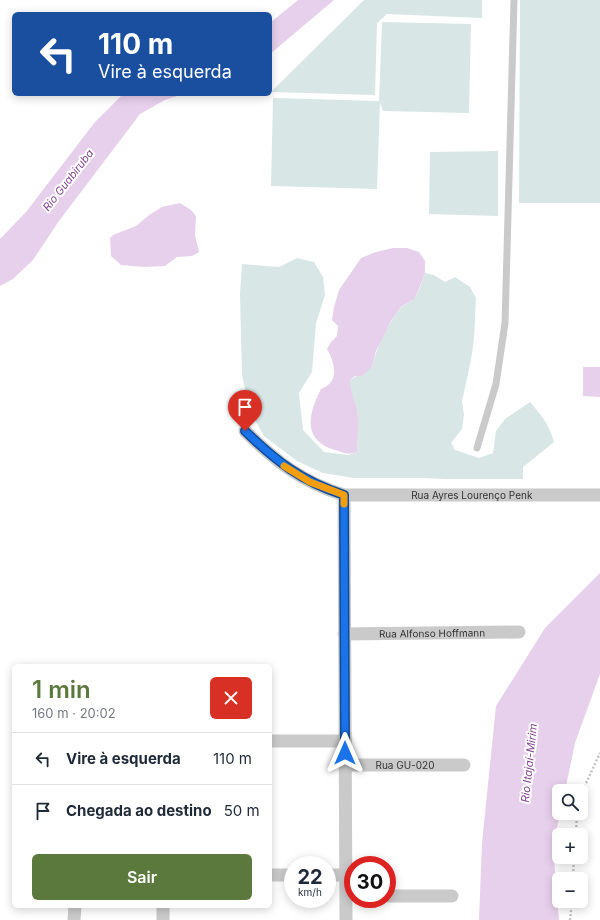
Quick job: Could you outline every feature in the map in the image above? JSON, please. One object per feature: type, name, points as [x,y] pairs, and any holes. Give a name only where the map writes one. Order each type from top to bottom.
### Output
[{"type":"street","name":"Rua Ayres Lourenço Penk","points":[[245,431],[267,452],[298,475],[326,490],[344,495],[600,495]]},
{"type":"street","points":[[344,495],[346,856]]},
{"type":"street","name":"Rua Alfonso Hoffmann","points":[[344,634],[519,632]]},
{"type":"street","points":[[272,741],[345,741]]},
{"type":"street","name":"Rua GU-020","points":[[345,765],[464,765]]},
{"type":"street","points":[[272,875],[284,875]]},
{"type":"street","points":[[396,896],[452,896]]},
{"type":"street","points":[[74,920],[75,908]]},
{"type":"street","points":[[163,908],[163,920]]},
{"type":"street","points":[[346,920],[348,908]]},
{"type":"lane","points":[[477,448],[496,384],[505,323],[514,0]]},
{"type":"path","points":[[586,784],[600,753]]},
{"type":"path","points":[[570,920],[571,908]]},
{"type":"shaded area","points":[[364,0],[482,0],[482,18],[387,14],[377,23],[375,95],[272,91]]},
{"type":"shaded area","points":[[520,0],[600,0],[600,203],[519,203]]},
{"type":"shaded area","points":[[382,22],[471,24],[469,113],[383,111],[380,102],[377,189],[271,186],[273,98],[379,101]]},
{"type":"shaded area","points":[[498,151],[498,216],[429,214],[430,152]]},
{"type":"shaded area","points":[[297,258],[314,262],[323,277],[325,295],[316,323],[312,372],[299,393],[303,430],[324,452],[348,455],[357,452],[358,416],[350,390],[350,380],[372,367],[379,344],[386,330],[400,309],[416,295],[425,273],[434,275],[445,282],[455,277],[470,287],[476,298],[474,339],[462,401],[464,415],[462,429],[451,443],[455,450],[479,458],[493,453],[496,431],[505,419],[530,402],[545,420],[554,442],[523,467],[523,479],[354,478],[323,473],[297,461],[264,436],[249,409],[242,374],[240,294],[242,264],[279,267]]},
{"type":"water","points":[[298,0],[334,0],[272,52],[272,21]]},
{"type":"water","name":"Rio Guabiruba","points":[[121,96],[177,96],[165,100],[140,114],[59,221],[33,260],[13,279],[0,286],[0,239],[26,212],[95,122]]},
{"type":"water","points":[[180,203],[191,210],[196,216],[195,235],[199,252],[192,256],[177,257],[165,266],[144,267],[121,265],[111,256],[110,238],[113,235],[136,226],[149,215],[162,207]]},
{"type":"water","points":[[393,248],[407,248],[419,252],[425,261],[425,273],[414,299],[401,307],[391,321],[376,351],[372,367],[362,376],[355,376],[350,380],[358,417],[357,452],[344,453],[324,446],[317,440],[311,425],[313,408],[317,398],[321,389],[331,382],[334,372],[334,366],[327,349],[337,336],[338,326],[332,320],[334,307],[339,290],[361,258],[376,252]]},
{"type":"water","points":[[583,367],[600,367],[600,397],[583,396]]},
{"type":"water","name":"Rio Itajaí-Mirim","points":[[600,573],[600,674],[575,743],[566,784],[552,784],[552,820],[559,820],[557,828],[552,828],[552,864],[554,864],[555,872],[552,872],[552,908],[558,908],[559,920],[479,920],[482,843],[496,706],[545,628]]},
{"type":"slow traffic","points":[[284,466],[326,490],[344,495],[344,504]]},
{"type":"route","points":[[245,431],[284,466],[326,490],[344,495],[345,753]]}]
